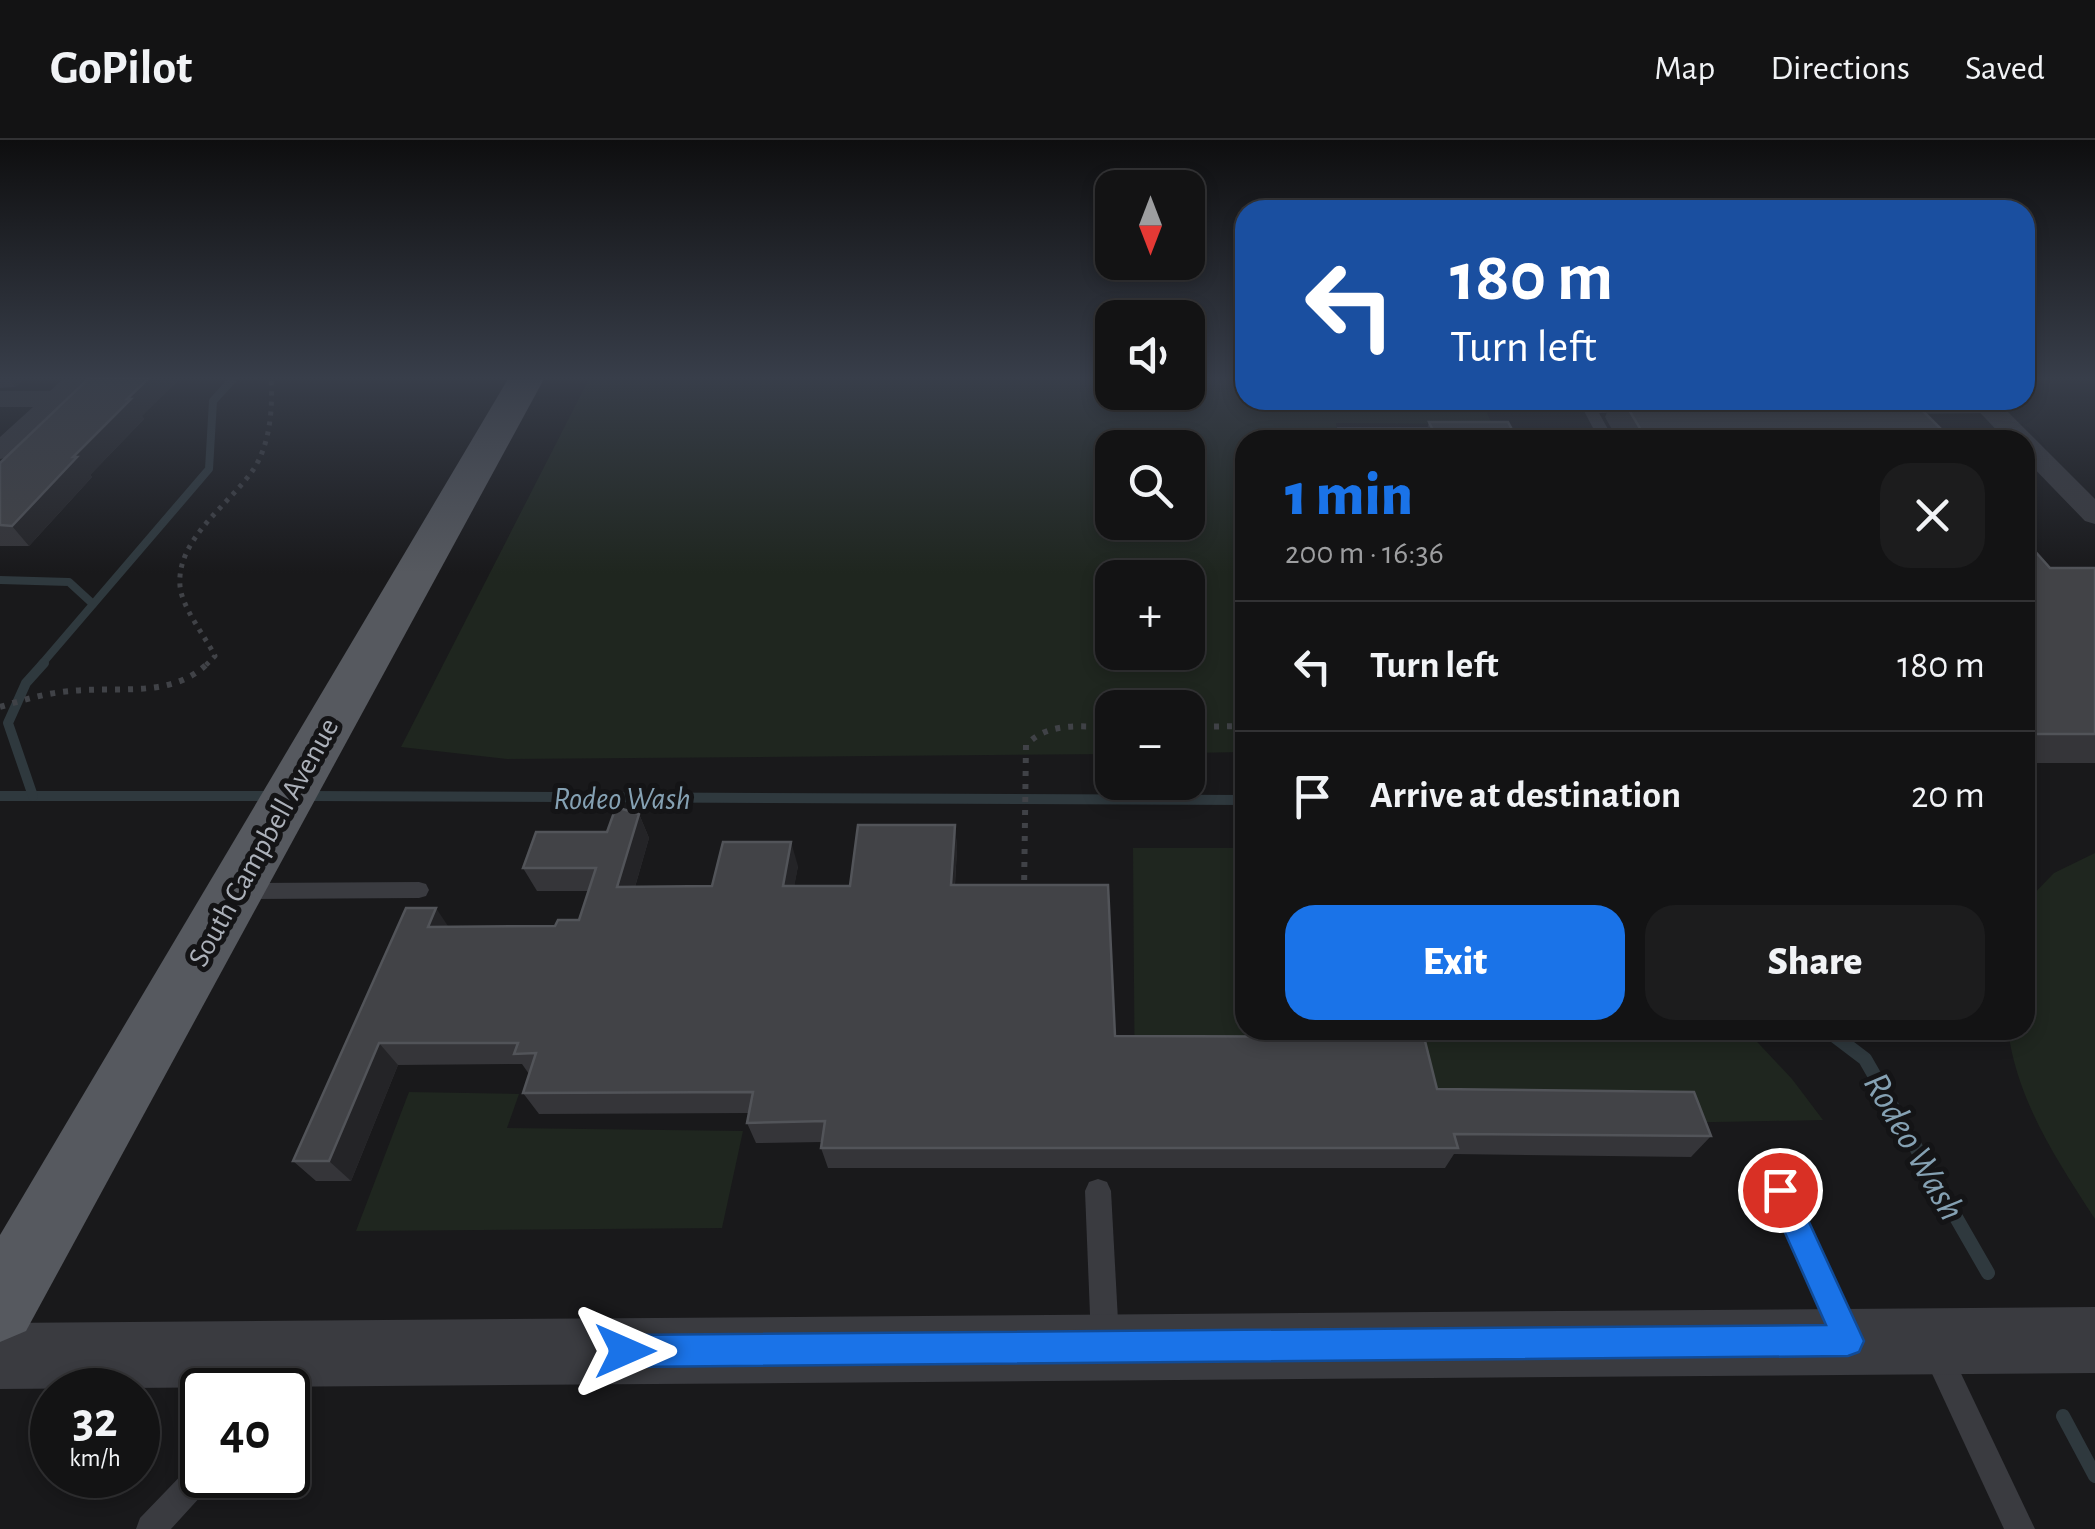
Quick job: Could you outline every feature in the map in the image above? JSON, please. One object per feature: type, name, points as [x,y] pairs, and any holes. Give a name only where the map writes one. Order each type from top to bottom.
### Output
[{"type":"main road","name":"South Campbell Avenue","points":[[0,1306],[489,444]]},
{"type":"street","points":[[2035,456],[2092,508]]},
{"type":"street","points":[[310,1370],[1105,1347],[2095,1340]]},
{"type":"street","points":[[0,1356],[193,1368]]},
{"type":"lane","points":[[235,892],[419,890]]},
{"type":"lane","points":[[1780,1190],[1848,1341]]},
{"type":"lane","points":[[1098,1191],[1105,1347]]},
{"type":"lane","points":[[1931,1341],[2020,1529]]},
{"type":"lane","points":[[151,1529],[180,1498]]},
{"type":"path","points":[[0,708],[46,693],[162,687],[188,680],[205,668],[215,656],[180,590],[181,563],[202,529],[255,467],[262,444]]},
{"type":"path","points":[[1205,727],[1235,726]]},
{"type":"path","points":[[1024,909],[1024,755],[1030,739],[1046,730],[1095,729]]},
{"type":"shaded area","points":[[556,444],[1095,444],[1095,540],[1205,540],[1205,444],[1235,444],[1235,752],[1205,753],[1205,690],[1095,690],[1095,754],[507,759],[401,747]]},
{"type":"shaded area","points":[[1133,848],[1235,848],[1235,1040],[1755,1040],[1823,1120],[1155,1133],[1135,1115]]},
{"type":"shaded area","points":[[2095,853],[2095,1219],[2029,1105],[2010,1040],[2035,1040],[2035,893],[2054,873]]},
{"type":"shaded area","points":[[409,1092],[519,1094],[507,1128],[743,1131],[722,1228],[356,1231]]},
{"type":"building","points":[[20,444],[86,444],[12,526],[0,525],[0,463]]},
{"type":"building","points":[[2035,551],[2050,568],[2095,568],[2095,734],[2035,734]]},
{"type":"building","points":[[616,807],[639,814],[617,887],[712,886],[723,842],[791,842],[783,886],[850,886],[858,825],[955,825],[951,885],[1108,885],[1115,1036],[1425,1040],[1437,1089],[1694,1092],[1711,1136],[1454,1134],[1458,1148],[821,1148],[825,1121],[747,1123],[753,1092],[523,1093],[536,1053],[514,1054],[518,1043],[379,1043],[329,1161],[293,1161],[406,908],[436,908],[428,927],[555,926],[558,920],[579,920],[596,868],[523,868],[536,832],[607,832]]},
{"type":"waterway","points":[[41,665],[209,469],[210,444]]},
{"type":"waterway","points":[[0,580],[69,582],[93,604]]},
{"type":"waterway","points":[[33,796],[8,723],[26,683],[44,663]]},
{"type":"waterway","name":"Rodeo Wash","points":[[0,796],[33,796]]},
{"type":"waterway","name":"Rodeo Wash","points":[[33,796],[274,796]]},
{"type":"waterway","name":"Rodeo Wash","points":[[306,796],[1235,800]]},
{"type":"waterway","name":"Rodeo Wash","points":[[1840,1040],[1865,1059],[1988,1273]]},
{"type":"waterway","points":[[2063,1416],[2095,1476]]},
{"type":"route","points":[[625,1351],[1848,1341],[1780,1190]]}]
